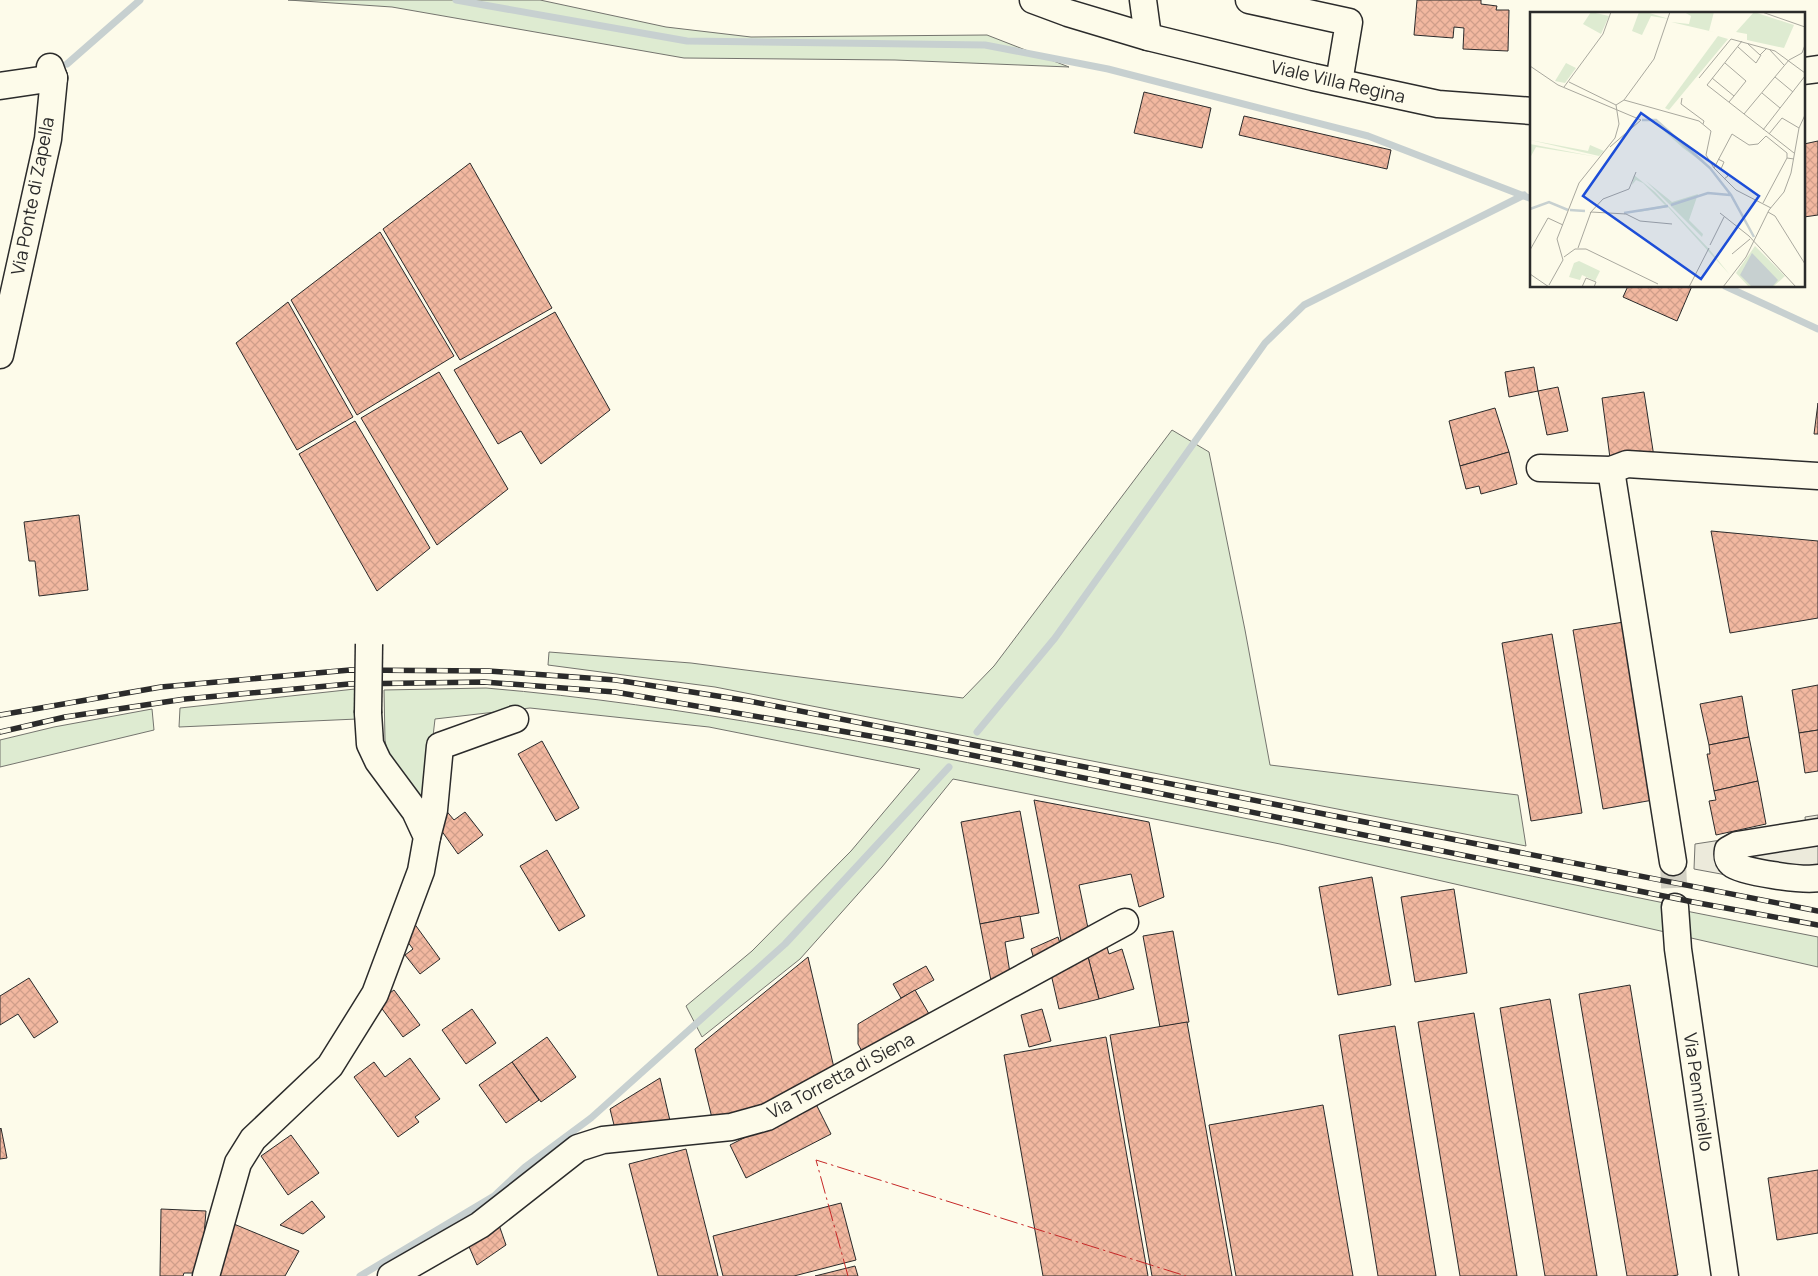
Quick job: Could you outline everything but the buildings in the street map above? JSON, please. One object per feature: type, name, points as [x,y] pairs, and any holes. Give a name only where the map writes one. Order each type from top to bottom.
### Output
[{"type":"street","name":"Viale Villa Regina","points":[[1033,0],[1068,13],[1148,37],[1339,82],[1438,104],[1530,111]]},
{"type":"street","points":[[1143,0],[1148,37]]},
{"type":"street","points":[[1249,0],[1349,22],[1339,82]]},
{"type":"street","name":"Via Ponte di Zapella","points":[[0,86],[52,72],[48,139],[0,355]]},
{"type":"street","points":[[1540,468],[1611,470],[1627,464],[1818,476]]},
{"type":"street","points":[[1611,470],[1673,862]]},
{"type":"street","points":[[369,644],[368,713],[370,744],[374,753],[415,811],[426,838]]},
{"type":"street","points":[[206,1276],[238,1163],[253,1139],[330,1066],[375,994],[420,871],[426,838],[434,810],[440,746],[515,719]]},
{"type":"street","points":[[1818,832],[1737,845],[1728,850],[1727,856],[1728,860],[1738,868],[1805,880],[1818,878]]},
{"type":"street","name":"Via Penniniello","points":[[1676,907],[1678,949],[1724,1276]]},
{"type":"street","name":"Via Torretta di Siena","points":[[391,1276],[480,1226],[578,1148],[603,1140],[731,1127],[767,1117],[1125,922]]},
{"type":"green space","points":[[288,0],[540,0],[666,27],[751,37],[987,35],[1069,67],[895,60],[684,58],[392,7]]},
{"type":"green space","points":[[1172,430],[1209,452],[1270,765],[1518,795],[1526,846],[715,687],[548,665],[549,652],[691,663],[963,698],[994,666]]},
{"type":"green space","points":[[486,688],[561,695],[635,705],[857,741],[1684,907],[1686,911],[1818,937],[1818,967],[1280,844],[953,779],[882,867],[800,959],[702,1037],[686,1006],[752,951],[851,851],[920,769],[709,727],[530,708],[435,719],[425,806],[388,756],[385,740],[384,690]]},
{"type":"green space","points":[[355,689],[357,719],[179,727],[180,708]]},
{"type":"green space","points":[[152,709],[154,730],[0,767],[0,740],[54,727]]},
{"type":"shaded area","points":[[1818,815],[1818,892],[1694,869],[1695,844],[1806,827],[1805,817]]},
{"type":"waterway","points":[[67,64],[140,0]]},
{"type":"waterway","points":[[456,0],[687,41],[985,45],[1108,69],[1368,136],[1530,198]]},
{"type":"waterway","points":[[977,732],[1055,638],[1265,343],[1304,305],[1524,195]]},
{"type":"waterway","points":[[1729,288],[1818,329]]},
{"type":"waterway","points":[[360,1276],[494,1196],[525,1167],[591,1118],[785,944],[949,767]]},
{"type":"tunnel","points":[[1673,862],[1675,907]]},
{"type":"railway","points":[[0,715],[161,687],[350,670],[489,671],[616,680],[749,701],[1818,911]]},
{"type":"railway","points":[[0,732],[65,717],[185,699],[349,684],[484,682],[615,692],[922,745],[1693,902],[1818,925]]},
{"type":"power","points":[[848,1276],[816,1160],[1186,1276]]}]
